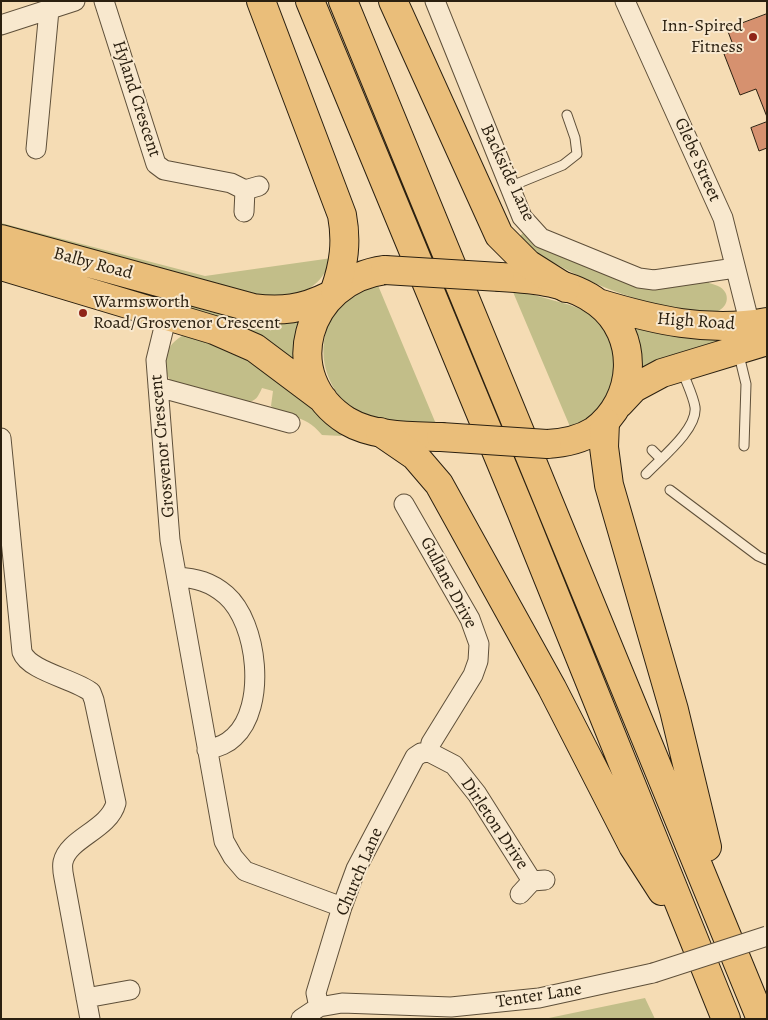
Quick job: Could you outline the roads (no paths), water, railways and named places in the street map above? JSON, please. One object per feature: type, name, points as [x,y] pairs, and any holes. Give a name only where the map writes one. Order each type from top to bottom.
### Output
[{"type":"main road","points":[[261,1],[342,215],[345,230],[345,256],[332,293],[312,323],[308,354],[315,385],[323,399]]},
{"type":"main road","points":[[310,1],[524,520],[726,1019]]},
{"type":"main road","points":[[343,1],[727,931],[761,1019]]},
{"type":"main road","points":[[393,1],[500,235],[528,264],[566,288],[598,303],[612,316],[622,333],[628,351],[629,370],[625,389],[611,414],[604,448],[609,485],[674,710],[727,931]]},
{"type":"main road","name":"Balby Road","points":[[1,239],[253,308],[273,310],[297,309],[332,293],[358,276],[385,270],[527,279],[566,288]]},
{"type":"main road","name":"Balby Road","points":[[1,266],[214,330],[255,348],[323,399],[348,421],[363,428],[380,432]]},
{"type":"main road","name":"High Road","points":[[598,303],[674,324],[747,335]]},
{"type":"main road","name":"High Road","points":[[380,432],[441,438],[547,444],[578,439],[611,414],[634,388],[747,335]]},
{"type":"main road","points":[[380,432],[415,456],[439,484],[552,688],[633,846],[699,950]]},
{"type":"street","points":[[1,25],[75,1]]},
{"type":"street","name":"Hyland Crescent","points":[[104,1],[156,164],[164,170],[252,188],[244,212]]},
{"type":"street","name":"Backside Lane","points":[[435,1],[522,217],[542,238],[625,274],[654,280],[735,268]]},
{"type":"street","name":"Glebe Street","points":[[625,1],[723,218],[735,268],[747,335]]},
{"type":"street","points":[[36,149],[49,10]]},
{"type":"street","name":"Grosvenor Crescent","points":[[167,315],[156,360],[170,540],[224,841],[233,857],[245,871],[342,907]]},
{"type":"street","points":[[158,387],[263,407],[290,423]]},
{"type":"street","points":[[1,438],[24,659],[91,692],[116,803],[114,813],[70,850],[63,862],[64,878],[90,1019]]},
{"type":"street","name":"Gullane Drive","points":[[404,504],[408,525],[470,619],[479,644],[478,661],[473,675],[431,743],[429,752]]},
{"type":"street","points":[[177,577],[198,578],[216,587],[228,596],[239,610],[247,630],[254,660],[254,690],[246,720],[236,736],[224,746],[207,750]]},
{"type":"street","name":"Dirleton Drive","points":[[429,752],[454,765],[472,787],[532,885]]},
{"type":"street","name":"Church Lane","points":[[308,1015],[356,869],[414,758],[421,753],[429,752]]},
{"type":"street","name":"Tenter Lane","points":[[308,1015],[342,1003],[450,1007],[501,1003],[568,993],[653,973],[767,936]]},
{"type":"street","points":[[86,998],[130,990]]},
{"type":"lane","points":[[509,187],[563,165],[577,154],[575,138],[567,114]]},
{"type":"lane","points":[[744,446],[747,335]]},
{"type":"lane","points":[[646,474],[685,434],[694,415],[695,407],[681,366]]},
{"type":"lane","points":[[652,450],[661,459]]},
{"type":"lane","points":[[670,490],[758,556],[767,560]]},
{"type":"place","name":"Inn-Spired Fitness","points":[[753,37]]},
{"type":"place","name":"Warmsworth Road/Grosvenor Crescent","points":[[83,313]]}]
